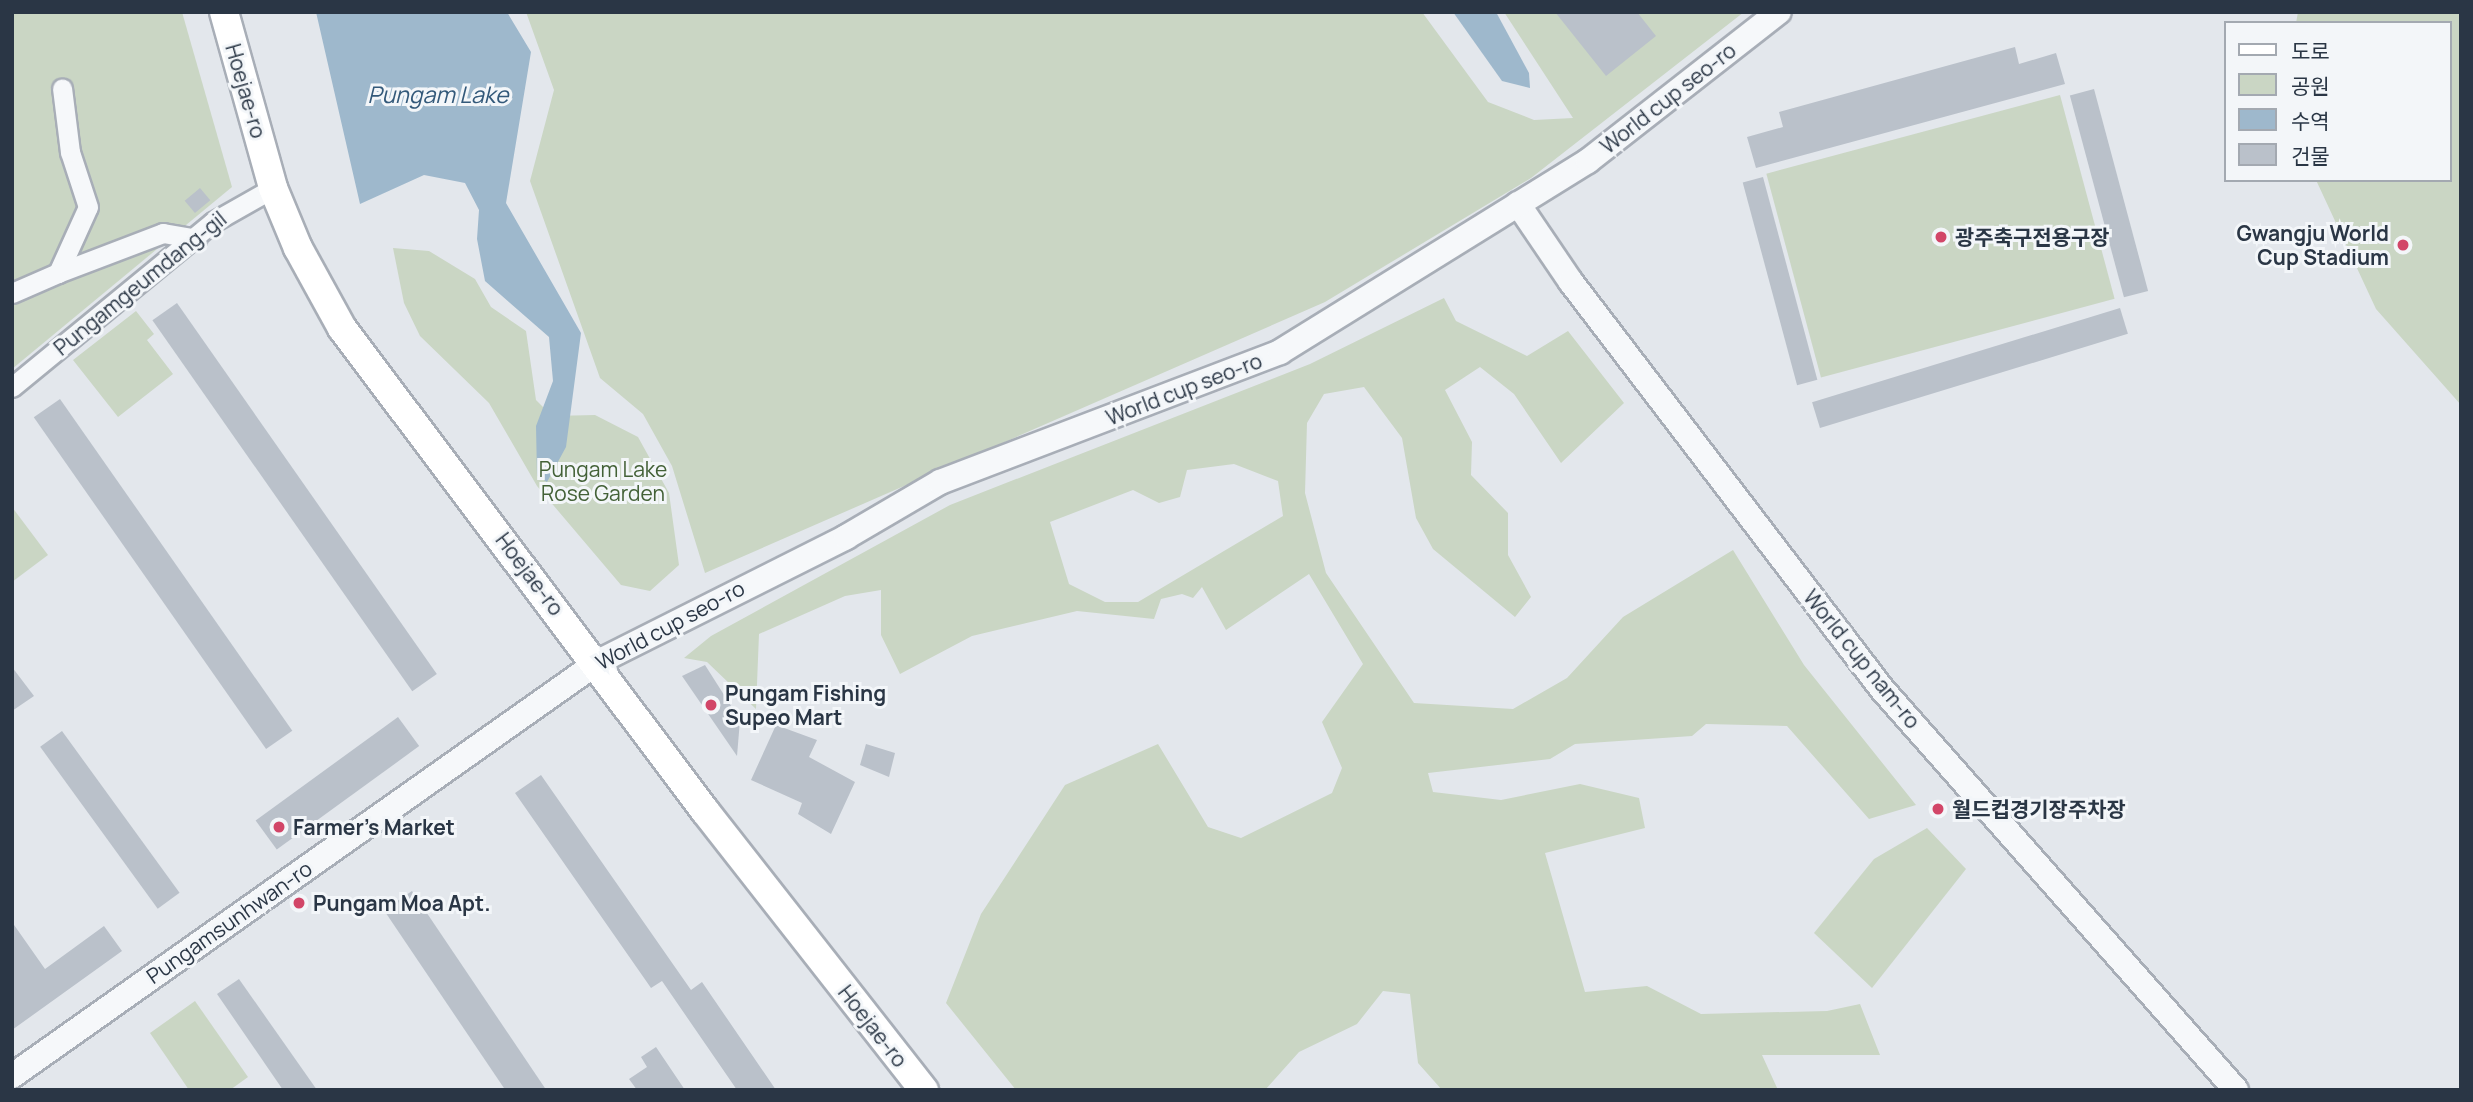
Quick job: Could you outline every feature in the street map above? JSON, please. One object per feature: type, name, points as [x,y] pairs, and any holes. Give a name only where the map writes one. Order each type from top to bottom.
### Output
[{"type":"main road","name":"Hoejae-ro","points":[[224,12],[273,188],[298,248],[342,328],[597,662],[705,811],[924,1090]]},
{"type":"street","name":"World cup seo-ro","points":[[548,694],[597,662],[846,537],[940,482],[1280,352],[1588,161],[1779,12]]},
{"type":"street","points":[[58,273],[88,207],[70,152],[62,88]]},
{"type":"street","name":"Pungamgeumdang-gil","points":[[12,387],[234,208],[273,188]]},
{"type":"street","name":"World cup nam-ro","points":[[1518,204],[1571,282],[1882,689],[2236,1090]]},
{"type":"street","points":[[12,293],[163,233],[196,239]]},
{"type":"street","name":"Pungamsunhwan-ro","points":[[12,1076],[548,694]]},
{"type":"green space","points":[[12,12],[182,12],[232,187],[12,369]]},
{"type":"green space","points":[[526,12],[1422,12],[1488,102],[1534,120],[1573,118],[1504,12],[1744,12],[1531,178],[1325,302],[705,573],[672,466],[643,414],[600,378],[530,181],[554,90]]},
{"type":"green space","name":"Gwangju World Cup Stadium","points":[[2298,12],[2461,12],[2461,405],[2376,309],[2317,182],[2452,182],[2452,21],[2296,21]]},
{"type":"green space","name":"광주축구전용구장","points":[[2060,95],[2115,299],[1821,377],[1766,174]]},
{"type":"green space","name":"Pungam Lake Rose Garden","points":[[393,248],[429,251],[475,279],[491,307],[526,331],[536,400],[552,416],[595,415],[638,437],[669,493],[679,565],[650,591],[621,585],[537,486],[489,403],[420,336],[404,303]]},
{"type":"green space","points":[[1444,298],[1456,321],[1527,356],[1568,331],[1624,403],[1561,463],[1514,394],[1480,367],[1445,390],[1472,442],[1471,475],[1508,513],[1508,555],[1531,597],[1515,617],[1433,549],[1416,518],[1402,438],[1364,387],[1324,394],[1307,423],[1305,493],[1326,573],[1414,703],[1513,709],[1567,678],[1623,617],[1733,550],[1804,665],[1916,805],[1869,819],[1787,726],[1706,724],[1692,736],[1575,744],[1550,759],[1428,773],[1433,792],[1501,800],[1580,784],[1639,798],[1645,828],[1545,853],[1585,992],[1647,986],[1701,1014],[1827,1011],[1860,1004],[1880,1055],[1762,1055],[1778,1090],[1442,1090],[1418,1063],[1410,994],[1383,991],[1357,1024],[1299,1052],[1265,1090],[1016,1090],[946,1003],[981,914],[1065,785],[1158,744],[1208,827],[1241,838],[1332,793],[1342,768],[1322,722],[1363,664],[1309,574],[1226,630],[1202,587],[1193,598],[1182,594],[1161,599],[1154,619],[1077,611],[972,636],[900,674],[881,635],[881,590],[845,596],[759,634],[756,709],[707,662],[684,658],[711,636],[950,505],[1310,364]],"holes":[[[1234,464],[1278,481],[1283,516],[1138,602],[1105,602],[1069,584],[1050,522],[1133,490],[1159,503],[1180,497],[1187,470]]]},
{"type":"green space","points":[[136,311],[154,334],[147,340],[173,374],[118,417],[73,360]]},
{"type":"green space","points":[[12,507],[48,555],[12,582]]},
{"type":"green space","points":[[1927,828],[1966,869],[1872,988],[1814,933],[1874,859]]},
{"type":"green space","points":[[195,1001],[248,1077],[230,1090],[189,1090],[150,1033]]},
{"type":"water","name":"Pungam Lake","points":[[316,12],[507,12],[531,52],[506,203],[581,333],[566,447],[547,482],[537,476],[536,426],[553,381],[549,337],[485,281],[477,239],[479,210],[465,183],[424,175],[360,204]]},
{"type":"water","points":[[1453,12],[1496,12],[1529,73],[1530,88],[1502,81]]},
{"type":"building","points":[[1555,12],[1637,12],[1656,36],[1606,76]]},
{"type":"building","points":[[2015,47],[2019,64],[2056,53],[2065,84],[1756,168],[1747,137],[1783,127],[1779,112]]},
{"type":"building","points":[[2094,89],[2148,291],[2124,297],[2070,95]]},
{"type":"building","points":[[1763,177],[1817,380],[1797,385],[1743,182]]},
{"type":"building","points":[[200,188],[210,200],[195,213],[185,201]]},
{"type":"building","points":[[177,303],[437,674],[412,691],[152,320]]},
{"type":"building","points":[[2120,308],[2128,334],[1820,428],[1812,402]]},
{"type":"building","points":[[60,399],[292,731],[266,749],[34,417]]},
{"type":"building","points":[[705,665],[740,720],[737,756],[682,676]]},
{"type":"building","points":[[12,667],[34,696],[12,711]]},
{"type":"building","points":[[398,717],[419,746],[277,850],[256,820]]},
{"type":"building","points":[[776,725],[817,740],[809,757],[855,782],[831,834],[798,814],[802,803],[751,780]]},
{"type":"building","points":[[62,731],[180,893],[158,909],[40,747]]},
{"type":"building","points":[[866,744],[895,753],[889,777],[860,765]]},
{"type":"building","points":[[541,775],[691,990],[702,982],[776,1090],[737,1090],[662,981],[651,988],[515,793]]},
{"type":"building","points":[[412,891],[546,1090],[505,1090],[384,910]]},
{"type":"building","points":[[12,922],[45,969],[104,926],[122,951],[12,1030]]},
{"type":"building","points":[[239,979],[317,1090],[283,1090],[217,994]]},
{"type":"building","points":[[656,1047],[685,1090],[637,1090],[629,1079],[647,1067],[641,1057]]},
{"type":"place","name":"광주축구전용구장","points":[[1941,237]]},
{"type":"place","name":"Gwangju World Cup Stadium","points":[[2403,245]]},
{"type":"place","name":"Pungam Fishing Supeo Mart","points":[[711,705]]},
{"type":"place","name":"월드컵경기장주차장","points":[[1938,809]]},
{"type":"place","name":"Farmer's Market","points":[[279,827]]},
{"type":"place","name":"Pungam Moa Apt.","points":[[299,903]]}]
